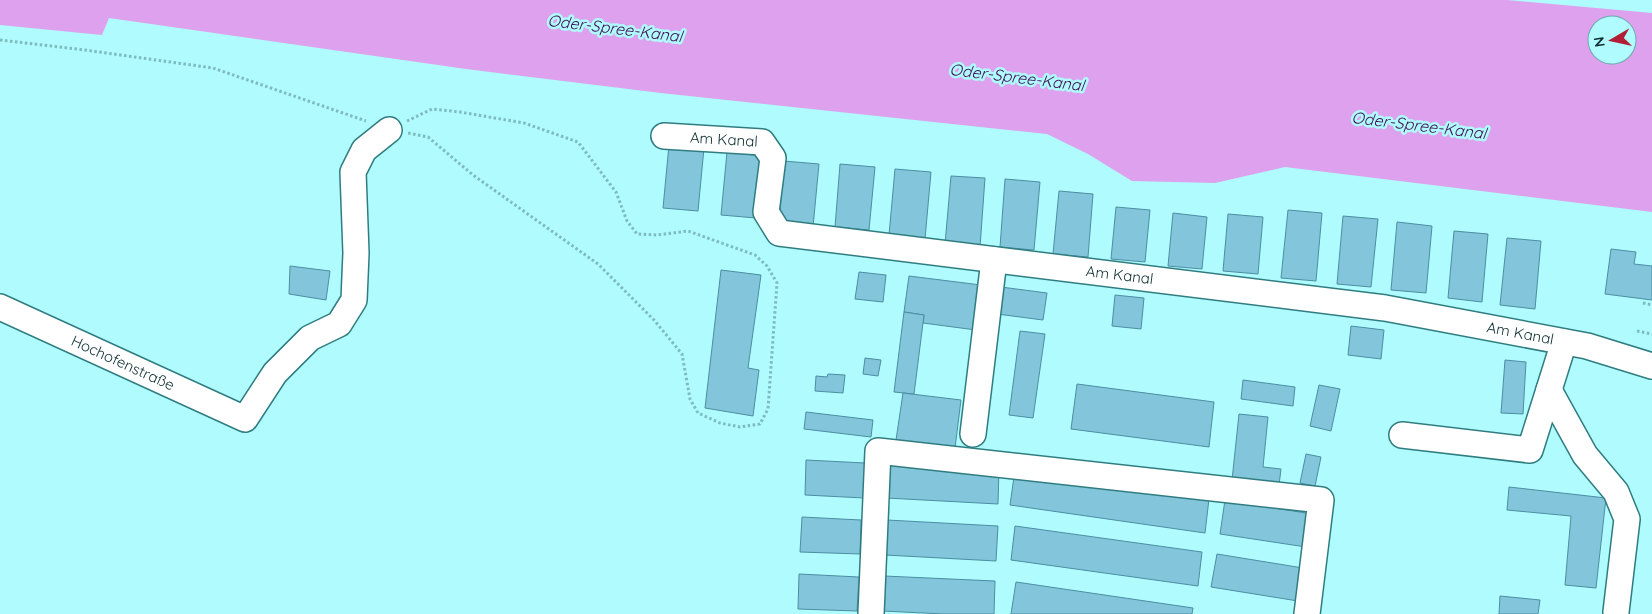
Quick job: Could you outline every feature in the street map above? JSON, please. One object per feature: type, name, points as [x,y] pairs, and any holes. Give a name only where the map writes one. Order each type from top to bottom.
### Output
[{"type":"street","name":"Hochofenstraße","points":[[0,307],[245,419],[275,373],[310,338],[339,324],[354,300],[356,253],[353,172],[364,150],[389,130]]},
{"type":"street","name":"Am Kanal","points":[[664,136],[762,142],[773,158],[766,212],[779,233],[1384,308],[1587,346],[1652,366]]},
{"type":"street","points":[[973,434],[994,260]]},
{"type":"street","points":[[1402,435],[1530,450],[1564,342]]},
{"type":"street","points":[[1549,390],[1585,455],[1616,492],[1627,519],[1616,612]]},
{"type":"street","points":[[871,614],[878,451],[1321,500],[1307,614]]},
{"type":"path","points":[[0,40],[213,68],[389,130],[428,137],[473,175],[598,264],[654,320],[682,354],[690,399],[698,412],[720,422],[740,427],[760,424],[768,408],[777,283],[767,266],[755,255],[688,231],[657,235],[637,234],[627,221],[616,192],[578,142],[524,123],[432,108],[389,130]]},
{"type":"path","points":[[1643,303],[1652,305]]},
{"type":"path","points":[[1637,331],[1652,334]]},
{"type":"water","name":"Oder-Spree-Kanal","points":[[0,0],[1507,0],[1652,13],[1652,212],[1285,167],[1215,183],[1132,181],[1088,154],[1047,134],[661,93],[466,69],[109,18],[102,35],[0,25]]},
{"type":"building","points":[[669,145],[704,148],[698,211],[663,208]]},
{"type":"building","points":[[727,152],[762,156],[756,218],[721,215]]},
{"type":"building","points":[[784,161],[819,164],[813,227],[779,224]]},
{"type":"building","points":[[840,164],[875,167],[869,230],[835,227]]},
{"type":"building","points":[[895,169],[931,172],[925,239],[889,235]]},
{"type":"building","points":[[951,176],[985,178],[980,247],[945,244]]},
{"type":"building","points":[[1005,179],[1040,182],[1034,250],[1000,247]]},
{"type":"building","points":[[1059,191],[1093,194],[1088,257],[1053,254]]},
{"type":"building","points":[[1116,207],[1150,210],[1145,262],[1111,259]]},
{"type":"building","points":[[1288,210],[1322,213],[1316,281],[1281,278]]},
{"type":"building","points":[[1173,213],[1207,217],[1202,269],[1168,266]]},
{"type":"building","points":[[1228,214],[1263,217],[1258,274],[1223,271]]},
{"type":"building","points":[[1343,216],[1378,219],[1371,287],[1337,284]]},
{"type":"building","points":[[1397,222],[1432,226],[1426,293],[1391,290]]},
{"type":"building","points":[[1454,231],[1488,234],[1482,302],[1448,298]]},
{"type":"building","points":[[1507,238],[1541,241],[1535,309],[1500,305]]},
{"type":"building","points":[[1611,249],[1636,252],[1634,264],[1652,266],[1652,300],[1605,294]]},
{"type":"building","points":[[290,266],[330,271],[326,300],[289,294]]},
{"type":"building","points":[[721,270],[761,275],[748,368],[759,370],[753,416],[705,408]]},
{"type":"building","points":[[859,272],[886,275],[883,302],[855,299]]},
{"type":"building","points":[[909,276],[981,285],[976,330],[923,323],[924,315],[904,312]]},
{"type":"building","points":[[1001,287],[1047,293],[1043,320],[997,314]]},
{"type":"building","points":[[1115,295],[1144,298],[1141,329],[1112,326]]},
{"type":"building","points":[[904,312],[924,315],[914,394],[894,392]]},
{"type":"building","points":[[1351,326],[1384,330],[1381,359],[1348,355]]},
{"type":"building","points":[[1020,331],[1045,334],[1033,418],[1009,415]]},
{"type":"building","points":[[865,358],[881,360],[878,376],[863,374]]},
{"type":"building","points":[[1505,360],[1526,362],[1523,414],[1501,413]]},
{"type":"building","points":[[828,374],[845,375],[843,393],[815,391],[816,376],[827,377]]},
{"type":"building","points":[[1243,380],[1295,387],[1293,406],[1241,399]]},
{"type":"building","points":[[1077,384],[1214,402],[1209,447],[1071,429]]},
{"type":"building","points":[[1319,385],[1340,389],[1331,431],[1310,426]]},
{"type":"building","points":[[903,393],[961,400],[955,448],[896,440]]},
{"type":"building","points":[[806,412],[873,420],[871,437],[804,429]]},
{"type":"building","points":[[1239,414],[1268,417],[1263,467],[1281,469],[1279,485],[1232,480]]},
{"type":"building","points":[[1306,454],[1321,457],[1315,486],[1300,483]]},
{"type":"building","points":[[806,460],[865,463],[864,498],[805,495]]},
{"type":"building","points":[[888,464],[999,469],[998,504],[886,498]]},
{"type":"building","points":[[1015,470],[1209,499],[1205,533],[1010,505]]},
{"type":"building","points":[[1509,487],[1606,498],[1596,588],[1565,585],[1571,516],[1507,510]]},
{"type":"building","points":[[1225,500],[1312,514],[1306,547],[1220,534]]},
{"type":"building","points":[[802,517],[861,520],[860,554],[800,552]]},
{"type":"building","points":[[887,520],[998,526],[996,561],[885,555]]},
{"type":"building","points":[[1015,526],[1202,552],[1198,586],[1011,560]]},
{"type":"building","points":[[1217,554],[1303,568],[1298,601],[1211,587]]},
{"type":"building","points":[[799,574],[859,577],[857,611],[798,609]]},
{"type":"building","points":[[884,576],[995,581],[994,614],[883,611]]},
{"type":"building","points":[[1016,582],[1193,608],[1192,614],[1011,614]]},
{"type":"building","points":[[1500,596],[1540,600],[1538,614],[1499,614]]}]
